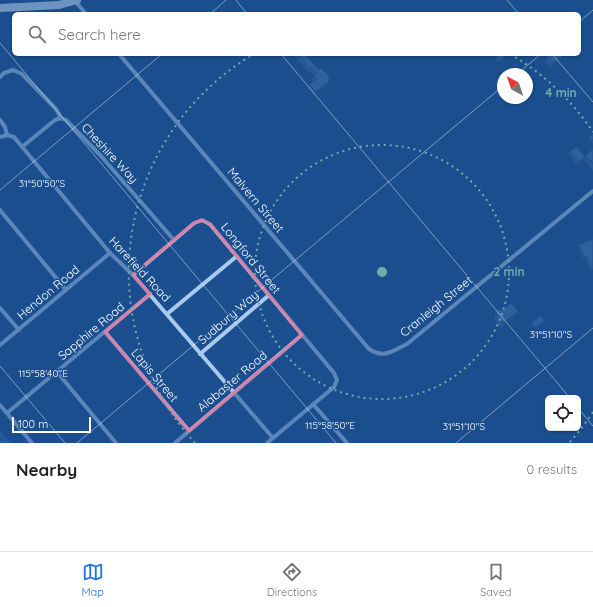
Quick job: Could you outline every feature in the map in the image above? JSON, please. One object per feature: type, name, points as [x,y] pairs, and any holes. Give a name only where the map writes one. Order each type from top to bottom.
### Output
[{"type":"street","points":[[0,8],[59,6],[76,1],[84,12]]},
{"type":"street","name":"Malvern Street","points":[[121,56],[369,348],[377,354],[382,354]]},
{"type":"street","name":"Cheshire Way","points":[[0,77],[13,70],[22,74],[56,109],[61,118],[66,120],[101,156],[174,240]]},
{"type":"street","points":[[22,148],[55,120],[61,118]]},
{"type":"street","points":[[0,120],[5,127],[7,135],[0,137]]},
{"type":"street","name":"Harefield Road","points":[[7,135],[14,137],[110,254],[134,275],[233,393],[273,438]]},
{"type":"street","name":"Cranleigh Street","points":[[382,354],[387,354],[407,344],[593,191]]},
{"type":"street","points":[[0,210],[66,290]]},
{"type":"street","name":"Longford Street","points":[[134,275],[194,223],[202,220],[210,224],[334,373],[336,380],[334,386],[313,404]]},
{"type":"street","name":"Hendon Road","points":[[0,345],[110,254]]},
{"type":"street","points":[[167,314],[236,256]]},
{"type":"street","name":"Sapphire Road","points":[[7,413],[150,294]]},
{"type":"street","name":"Sudbury Way","points":[[200,354],[269,296]]},
{"type":"street","points":[[0,308],[19,330]]},
{"type":"street","name":"Lapis Street","points":[[105,332],[189,431]]},
{"type":"street","name":"Alabaster Road","points":[[175,443],[302,335]]},
{"type":"street","points":[[57,372],[116,443]]},
{"type":"street","points":[[267,443],[313,404],[347,443]]},
{"type":"street","points":[[0,405],[32,443]]},
{"type":"highlighted area","points":[[202,220],[210,224],[302,335],[189,431],[105,332],[150,294],[133,275],[194,223]]},
{"type":"shaded area","points":[[0,430],[11,443],[0,443]]},
{"type":"building","points":[[300,56],[307,56],[319,70],[321,68],[330,77],[328,79],[329,82],[315,92],[309,84],[316,79],[314,76],[317,74],[312,67],[310,69]]},
{"type":"building","points":[[497,56],[505,56],[500,60]]},
{"type":"building","points":[[548,56],[562,56],[553,63],[547,57]]},
{"type":"building","points":[[593,134],[593,141],[589,137]]},
{"type":"building","points":[[576,147],[585,157],[578,162],[570,152]]},
{"type":"building","points":[[593,149],[593,164],[586,155]]},
{"type":"building","points":[[593,239],[593,267],[591,268],[579,245]]},
{"type":"building","points":[[511,303],[518,311],[503,323],[496,315],[496,311],[499,309],[503,310]]},
{"type":"building","points":[[541,316],[544,321],[536,327],[532,322]]}]
